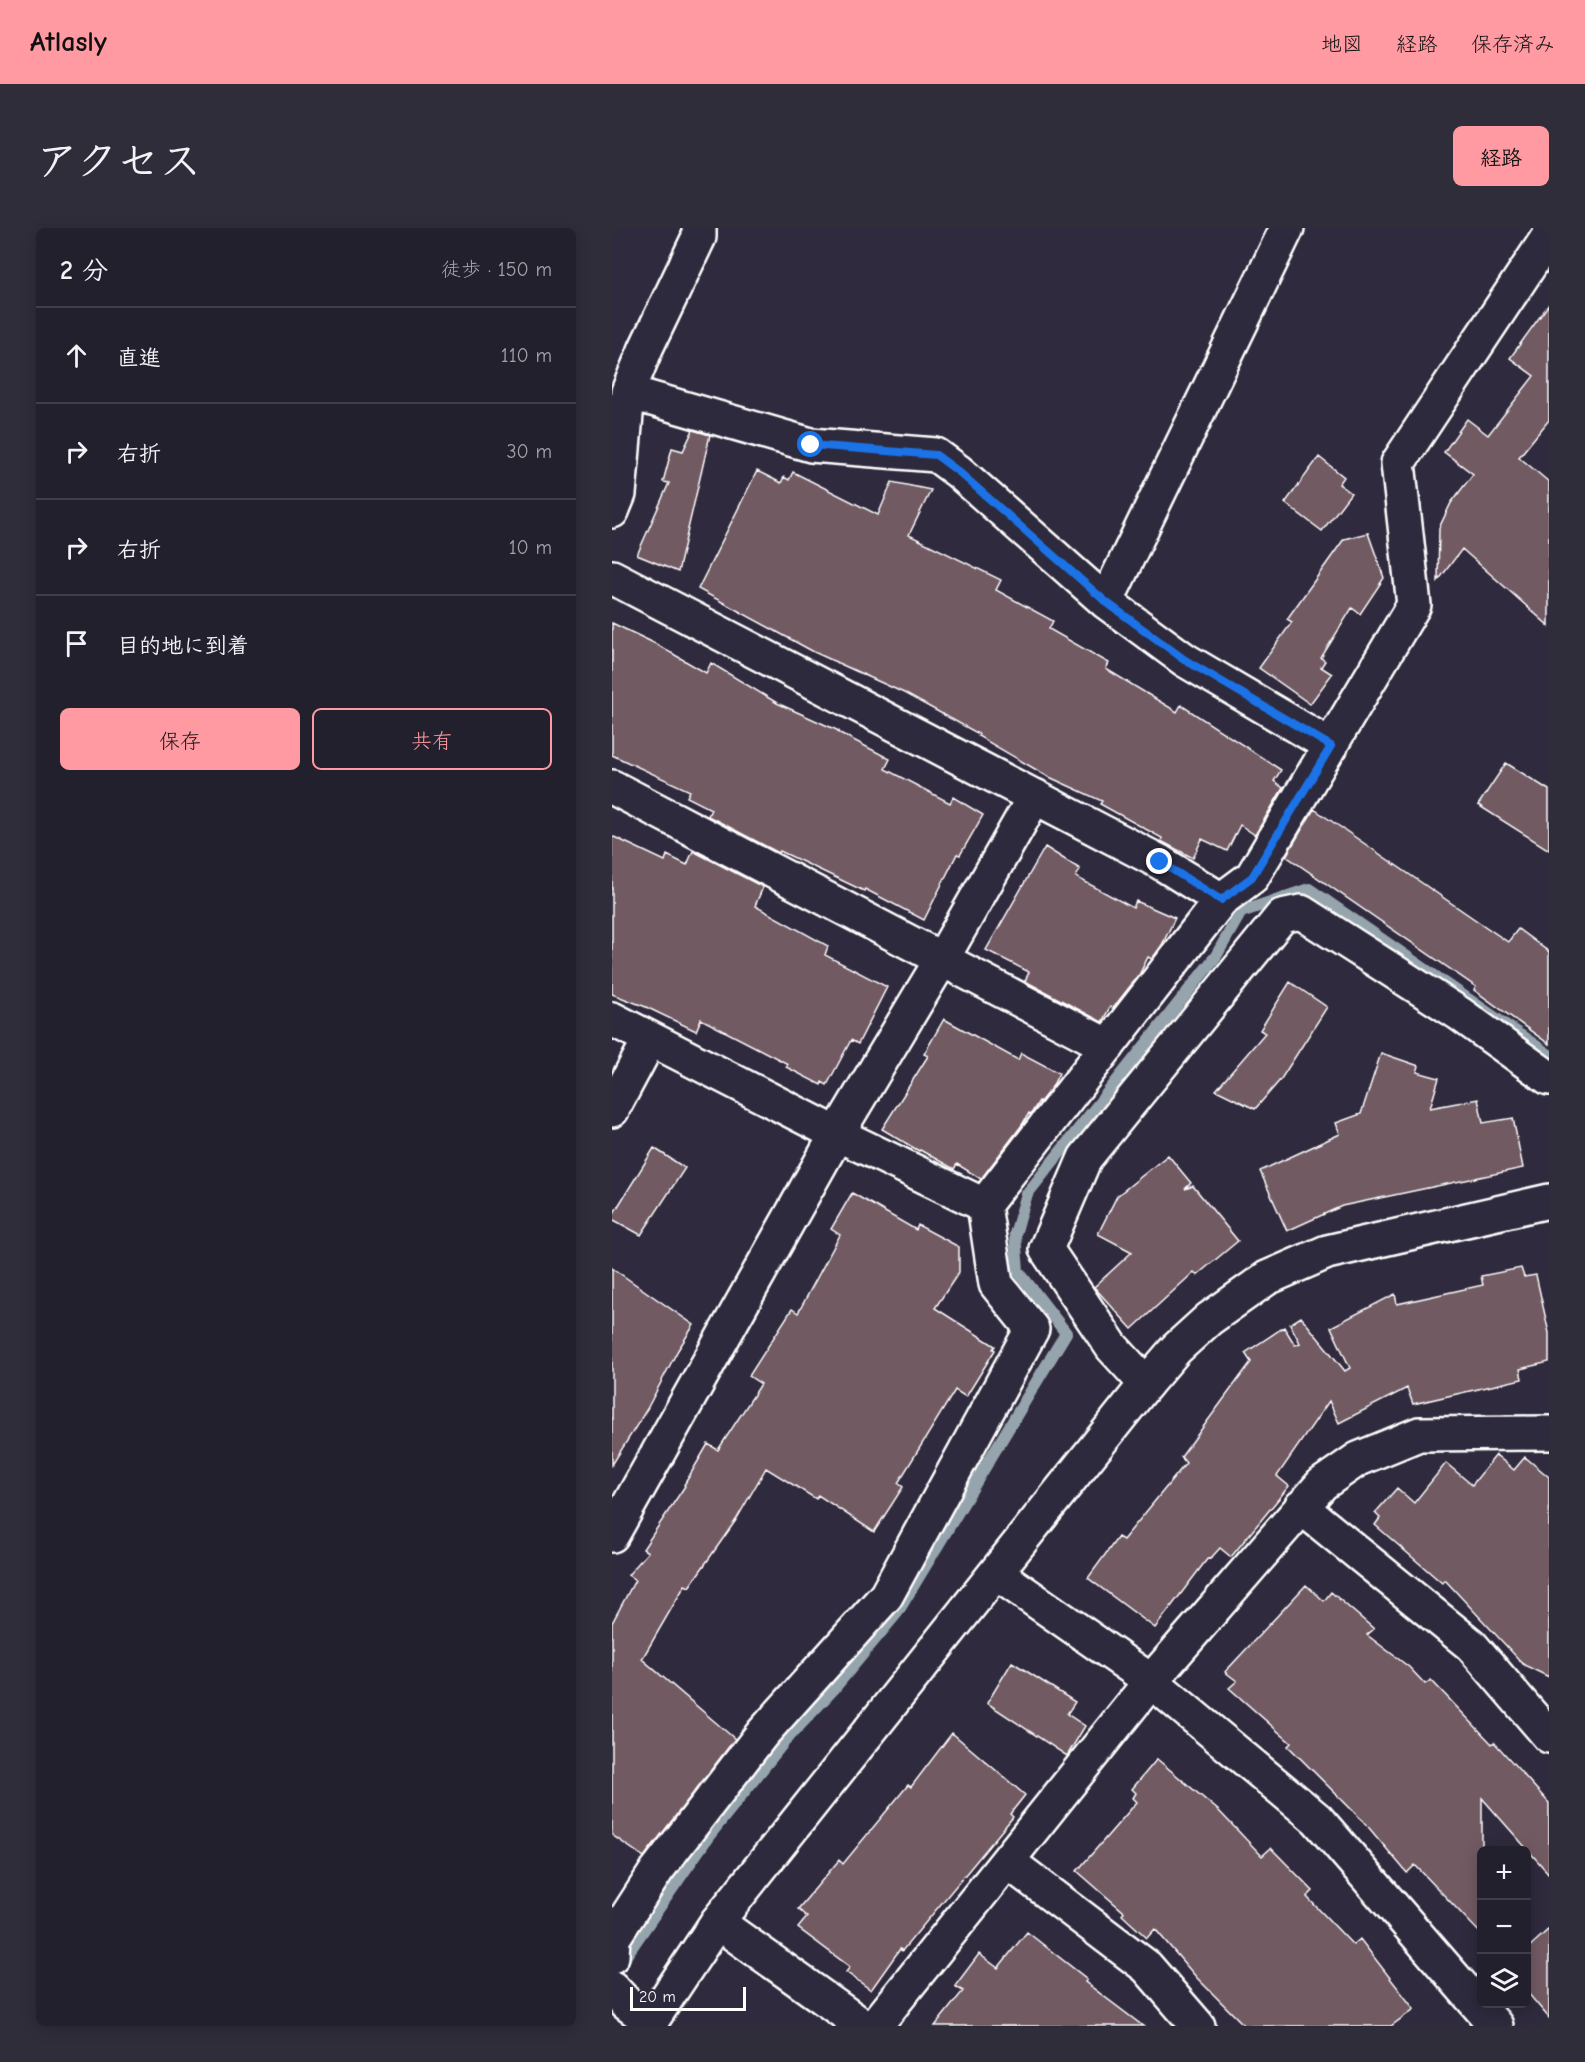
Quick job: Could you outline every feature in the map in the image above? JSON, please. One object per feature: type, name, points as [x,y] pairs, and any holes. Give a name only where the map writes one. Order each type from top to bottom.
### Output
[{"type":"street","points":[[612,511],[620,494],[628,392],[646,348],[699,237],[699,228]]},
{"type":"street","points":[[1106,602],[1287,228]]},
{"type":"street","points":[[612,1956],[613,1938],[657,1870],[762,1734],[886,1596],[1032,1329],[996,1284],[984,1205],[1221,900],[1257,881],[1331,746],[1414,605],[1398,463],[1549,236]]},
{"type":"street","points":[[628,392],[811,445],[936,455],[959,472],[1106,602],[1185,660],[1331,746]]},
{"type":"street","points":[[612,577],[1160,862],[1221,900]]},
{"type":"street","points":[[612,787],[1108,1046]]},
{"type":"street","points":[[612,1535],[837,1134],[1035,796]]},
{"type":"street","points":[[1257,881],[1282,916]]},
{"type":"street","points":[[1146,1384],[1112,1347],[1047,1249],[1085,1158],[1282,916],[1301,912],[1460,1014],[1549,1078]]},
{"type":"street","points":[[612,1019],[837,1134],[984,1205]]},
{"type":"street","points":[[612,1110],[650,1039]]},
{"type":"street","points":[[634,2009],[717,1922],[1146,1384],[1176,1349],[1209,1319],[1267,1278],[1327,1252],[1549,1201]]},
{"type":"street","points":[[875,2026],[1151,1681],[1322,1484],[1358,1458],[1419,1434],[1549,1433]]},
{"type":"street","points":[[1300,1507],[1471,1645],[1549,1736]]},
{"type":"street","points":[[996,1573],[1151,1681],[1317,1819],[1496,2026]]},
{"type":"street","points":[[1007,1861],[1148,1967],[1198,2026]]},
{"type":"street","points":[[717,1922],[863,2026]]},
{"type":"building","points":[[1549,304],[1549,420],[1519,457],[1549,482],[1549,626],[1462,549],[1438,581],[1439,528],[1451,503],[1473,474],[1444,452],[1467,419],[1488,435],[1534,376],[1510,358]]},
{"type":"building","points":[[693,430],[710,435],[678,572],[637,555],[669,483],[663,482],[672,448],[683,451]]},
{"type":"building","points":[[1319,457],[1344,477],[1339,484],[1351,493],[1322,531],[1285,503]]},
{"type":"building","points":[[757,471],[781,483],[784,477],[789,480],[793,472],[878,515],[892,482],[931,490],[909,535],[1001,580],[996,590],[1053,621],[1049,629],[1109,663],[1106,669],[1177,712],[1181,705],[1281,770],[1274,781],[1283,788],[1255,835],[1240,825],[1227,851],[1202,839],[1193,858],[1100,804],[1102,801],[1047,776],[978,736],[979,734],[904,693],[814,652],[698,589]]},
{"type":"building","points":[[1368,533],[1384,578],[1360,614],[1352,608],[1321,658],[1325,661],[1321,667],[1332,674],[1310,704],[1259,668],[1292,622],[1287,619],[1344,539]]},
{"type":"building","points":[[612,623],[654,643],[706,673],[711,663],[777,703],[839,731],[890,759],[885,769],[950,803],[953,797],[983,815],[960,855],[957,854],[924,920],[865,889],[864,891],[780,851],[779,853],[708,816],[711,809],[687,797],[690,791],[612,755]]},
{"type":"building","points":[[1506,763],[1549,790],[1549,850],[1478,805]]},
{"type":"building","points":[[1314,809],[1508,942],[1518,929],[1549,952],[1549,1044],[1474,990],[1476,987],[1286,856]]},
{"type":"building","points":[[612,836],[665,861],[667,855],[687,865],[693,851],[763,887],[755,906],[828,946],[825,955],[887,987],[858,1044],[851,1040],[827,1085],[822,1082],[821,1085],[786,1067],[788,1064],[701,1019],[696,1031],[646,1007],[612,994]]},
{"type":"building","points":[[1045,847],[1080,869],[1076,877],[1133,908],[1136,901],[1175,918],[1162,945],[1152,959],[1148,957],[1139,975],[1113,1008],[1110,1007],[1102,1022],[1025,981],[1029,972],[986,950]]},
{"type":"building","points":[[1290,982],[1327,1007],[1281,1079],[1255,1109],[1216,1090],[1265,1033],[1260,1030]]},
{"type":"building","points":[[944,1019],[1018,1060],[1021,1053],[1059,1073],[1052,1087],[1031,1114],[1029,1113],[981,1179],[957,1164],[954,1169],[882,1129],[928,1056],[924,1054]]},
{"type":"building","points":[[1381,1053],[1419,1066],[1417,1072],[1439,1078],[1430,1108],[1478,1099],[1483,1123],[1513,1118],[1523,1168],[1342,1206],[1287,1231],[1260,1171],[1340,1134],[1336,1123],[1361,1114]]},
{"type":"building","points":[[654,1148],[685,1168],[641,1235],[612,1219],[612,1216]]},
{"type":"building","points":[[1168,1155],[1191,1183],[1185,1189],[1193,1186],[1238,1241],[1197,1275],[1194,1272],[1132,1329],[1094,1287],[1132,1252],[1098,1234],[1117,1196]]},
{"type":"building","points":[[852,1193],[916,1230],[918,1225],[959,1247],[959,1272],[935,1308],[995,1346],[993,1349],[995,1350],[966,1397],[955,1390],[898,1483],[903,1487],[874,1532],[818,1495],[816,1499],[766,1468],[736,1520],[689,1587],[685,1585],[642,1659],[735,1739],[644,1857],[612,1835],[612,1623],[635,1580],[628,1575],[648,1552],[643,1549],[685,1486],[708,1444],[718,1450],[761,1384],[749,1376],[792,1309],[798,1313],[840,1235],[831,1229]]},
{"type":"building","points":[[612,1268],[694,1325],[647,1409],[612,1465]]},
{"type":"building","points":[[1521,1268],[1524,1277],[1536,1275],[1549,1333],[1549,1362],[1520,1369],[1522,1379],[1413,1404],[1407,1388],[1339,1423],[1329,1401],[1277,1476],[1289,1486],[1231,1557],[1220,1548],[1210,1559],[1208,1558],[1155,1628],[1088,1578],[1118,1537],[1123,1540],[1186,1463],[1181,1457],[1251,1362],[1245,1353],[1284,1327],[1295,1345],[1300,1343],[1290,1324],[1301,1317],[1345,1371],[1350,1368],[1331,1327],[1395,1294],[1397,1304],[1483,1285],[1481,1276]]},
{"type":"building","points":[[1496,1455],[1514,1470],[1525,1457],[1549,1477],[1549,1677],[1524,1665],[1445,1580],[1442,1583],[1375,1525],[1380,1518],[1375,1513],[1397,1488],[1414,1503],[1446,1463],[1472,1485]]},
{"type":"building","points":[[1306,1585],[1324,1601],[1331,1592],[1374,1629],[1367,1635],[1409,1667],[1425,1684],[1431,1680],[1492,1744],[1494,1742],[1549,1803],[1549,1874],[1531,1854],[1531,1846],[1524,1846],[1482,1798],[1482,1846],[1477,1846],[1477,1930],[1415,1865],[1407,1873],[1364,1822],[1288,1746],[1291,1743],[1229,1688],[1237,1681],[1225,1672]]},
{"type":"building","points":[[1012,1662],[1075,1702],[1067,1714],[1085,1726],[1067,1756],[987,1703]]},
{"type":"building","points":[[952,1733],[1025,1795],[1010,1814],[1013,1817],[902,1951],[900,1949],[871,1990],[846,1972],[850,1967],[798,1928],[807,1917],[798,1909],[839,1860],[843,1864],[908,1785],[911,1787]]},
{"type":"building","points":[[1157,1759],[1219,1811],[1262,1856],[1271,1848],[1313,1891],[1307,1897],[1353,1945],[1360,1939],[1414,2009],[1391,2026],[1245,2026],[1197,1978],[1155,1929],[1147,1938],[1122,1915],[1124,1912],[1077,1871],[1137,1802],[1133,1798],[1136,1793],[1132,1789]]},
{"type":"building","points":[[1549,1929],[1549,2018],[1531,1997],[1531,1945]]},
{"type":"building","points":[[1027,1932],[1087,1979],[1085,1982],[1143,2026],[935,2026],[963,1991],[955,1986],[979,1954],[998,1968]]},
{"type":"waterway","points":[[621,1966],[708,1837],[784,1742],[832,1691],[897,1613],[1066,1333],[1018,1271],[1015,1234],[1027,1194],[1216,956],[1241,912],[1309,889],[1549,1055]]},
{"type":"route","points":[[811,445],[936,455],[959,472],[1106,602],[1185,660],[1331,746],[1252,877],[1221,900],[1160,862]]}]
